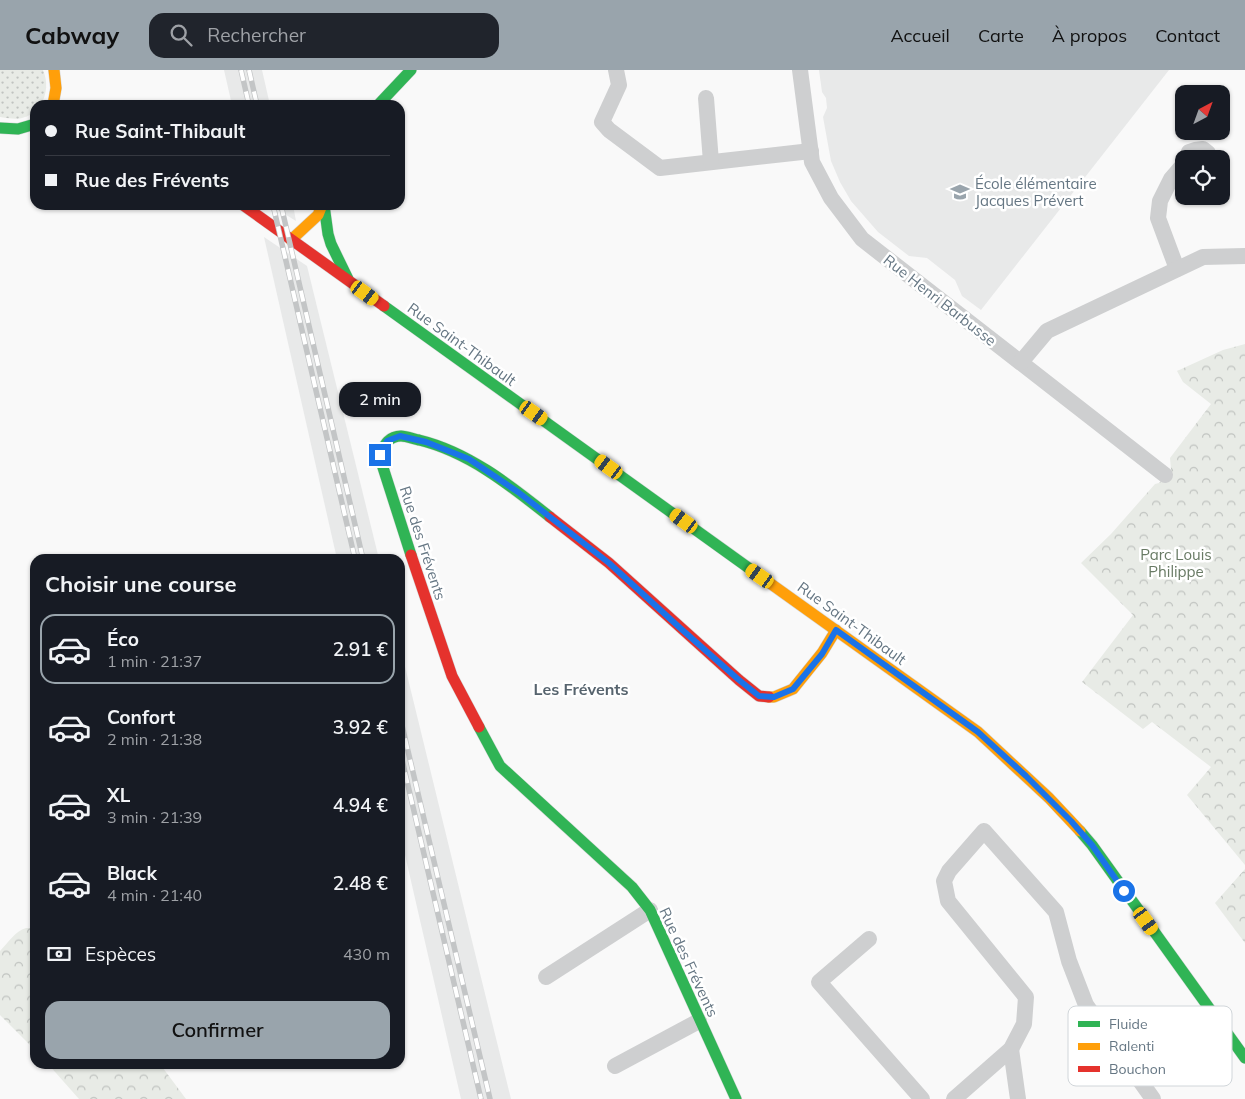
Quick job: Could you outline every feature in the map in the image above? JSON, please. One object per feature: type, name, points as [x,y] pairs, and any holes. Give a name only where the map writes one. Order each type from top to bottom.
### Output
[{"type":"street","points":[[54,70],[57,92],[55,100]]},
{"type":"street","points":[[383,100],[411,70]]},
{"type":"street","points":[[616,70],[619,85],[602,122],[609,130],[660,168],[811,151]]},
{"type":"street","name":"Rue Henri Barbusse","points":[[800,70],[812,162],[831,198],[862,239],[1165,475]]},
{"type":"street","points":[[706,98],[711,162]]},
{"type":"street","points":[[0,128],[13,130],[30,126]]},
{"type":"street","points":[[1175,174],[1160,201],[1158,218],[1177,269]]},
{"type":"street","name":"Rue Saint-Thibault","points":[[250,210],[978,732],[1026,776],[1092,845],[1208,1006]]},
{"type":"street","points":[[292,240],[319,210]]},
{"type":"street","points":[[320,261],[321,210]]},
{"type":"street","points":[[322,210],[331,244],[350,282]]},
{"type":"street","points":[[1021,362],[1047,331],[1177,269],[1203,257],[1245,256]]},
{"type":"street","name":"Rue des Frévents","points":[[736,1099],[650,910],[632,887],[500,766],[452,676],[393,501],[380,455],[387,441],[400,436],[426,442],[469,459],[518,492],[609,563],[759,696],[774,697],[793,689],[822,654],[836,630]]},
{"type":"street","points":[[954,1099],[1011,1049],[1024,1024],[1026,998],[948,901],[944,881],[949,870],[984,831],[1056,912],[1069,961],[1087,1006]]},
{"type":"street","points":[[546,977],[650,910]]},
{"type":"street","points":[[869,939],[819,982],[922,1099]]},
{"type":"street","points":[[615,1066],[700,1020]]},
{"type":"street","name":"Rue Saint-Thibault","points":[[1232,1040],[1245,1058]]},
{"type":"street","points":[[1011,1049],[1018,1099]]},
{"type":"street","points":[[1144,1086],[1153,1099]]},
{"type":"shaded area","points":[[224,70],[262,70],[269,100],[231,100]]},
{"type":"shaded area","name":"École élémentaire Jacques Prévert","points":[[819,70],[1169,70],[981,310],[962,296],[955,280],[927,258],[909,256],[878,232],[851,201],[831,161],[823,117],[827,108],[826,98],[822,92]]},
{"type":"shaded area","points":[[278,210],[294,210],[296,221]]},
{"type":"shaded area","points":[[264,237],[307,266],[378,554],[336,554]]},
{"type":"shaded area","points":[[405,666],[511,1099],[461,1099],[405,855]]},
{"type":"green space","points":[[0,70],[43,70],[46,79],[45,96],[43,100],[30,100],[30,114],[18,119],[0,117]]},
{"type":"green space","name":"Parc Louis Philippe","points":[[1245,344],[1245,865],[1187,795],[1211,767],[1152,722],[1143,729],[1082,682],[1133,615],[1081,563],[1111,534],[1155,484],[1159,483],[1171,469],[1170,458],[1211,404],[1183,382],[1177,371],[1223,350]]},
{"type":"green space","points":[[1245,869],[1245,943],[1215,903]]},
{"type":"green space","points":[[30,928],[30,1045],[0,1015],[0,951],[15,934]]},
{"type":"green space","points":[[52,1069],[164,1069],[186,1099],[79,1099]]},
{"type":"railway","points":[[241,70],[248,100]]},
{"type":"railway","points":[[249,70],[256,100]]},
{"type":"railway","points":[[274,210],[354,554]]},
{"type":"railway","points":[[282,210],[362,554]]},
{"type":"railway","points":[[405,738],[490,1099]]},
{"type":"railway","points":[[405,772],[481,1099]]},
{"type":"traffic: fast","points":[[383,100],[411,70]]},
{"type":"traffic: fast","points":[[0,128],[18,129],[30,125]]},
{"type":"traffic: fast","points":[[325,210],[331,244],[348,279]]},
{"type":"traffic: fast","points":[[384,306],[764,579]]},
{"type":"traffic: fast","points":[[411,555],[379,455],[387,442],[397,436],[437,445],[472,461],[505,482],[550,517]]},
{"type":"traffic: fast","points":[[479,727],[500,766],[632,887],[650,910],[736,1099]]},
{"type":"traffic: fast","points":[[1080,831],[1208,1006]]},
{"type":"traffic: fast","points":[[1232,1040],[1245,1058]]},
{"type":"traffic: slow","points":[[54,70],[56,88],[54,100]]},
{"type":"traffic: slow","points":[[291,240],[318,215],[320,210]]},
{"type":"traffic: slow","points":[[764,579],[978,732],[1049,798],[1080,831]]},
{"type":"traffic: slow","points":[[769,697],[774,697],[793,689],[822,653],[836,630]]},
{"type":"traffic: jam","points":[[250,210],[384,306]]},
{"type":"traffic: jam","points":[[550,517],[609,563],[739,680],[759,696],[769,697]]},
{"type":"traffic: jam","points":[[411,555],[452,676],[479,727]]},
{"type":"place","name":"École élémentaire Jacques Prévert","points":[[960,192]]},
{"type":"district","name":"Les Frévents","points":[[581,689]]},
{"type":"route","points":[[380,455],[387,441],[400,436],[426,442],[469,459],[518,492],[609,563],[759,696],[774,697],[793,689],[822,654],[836,630],[978,732],[1071,821],[1092,845],[1124,891]]}]
